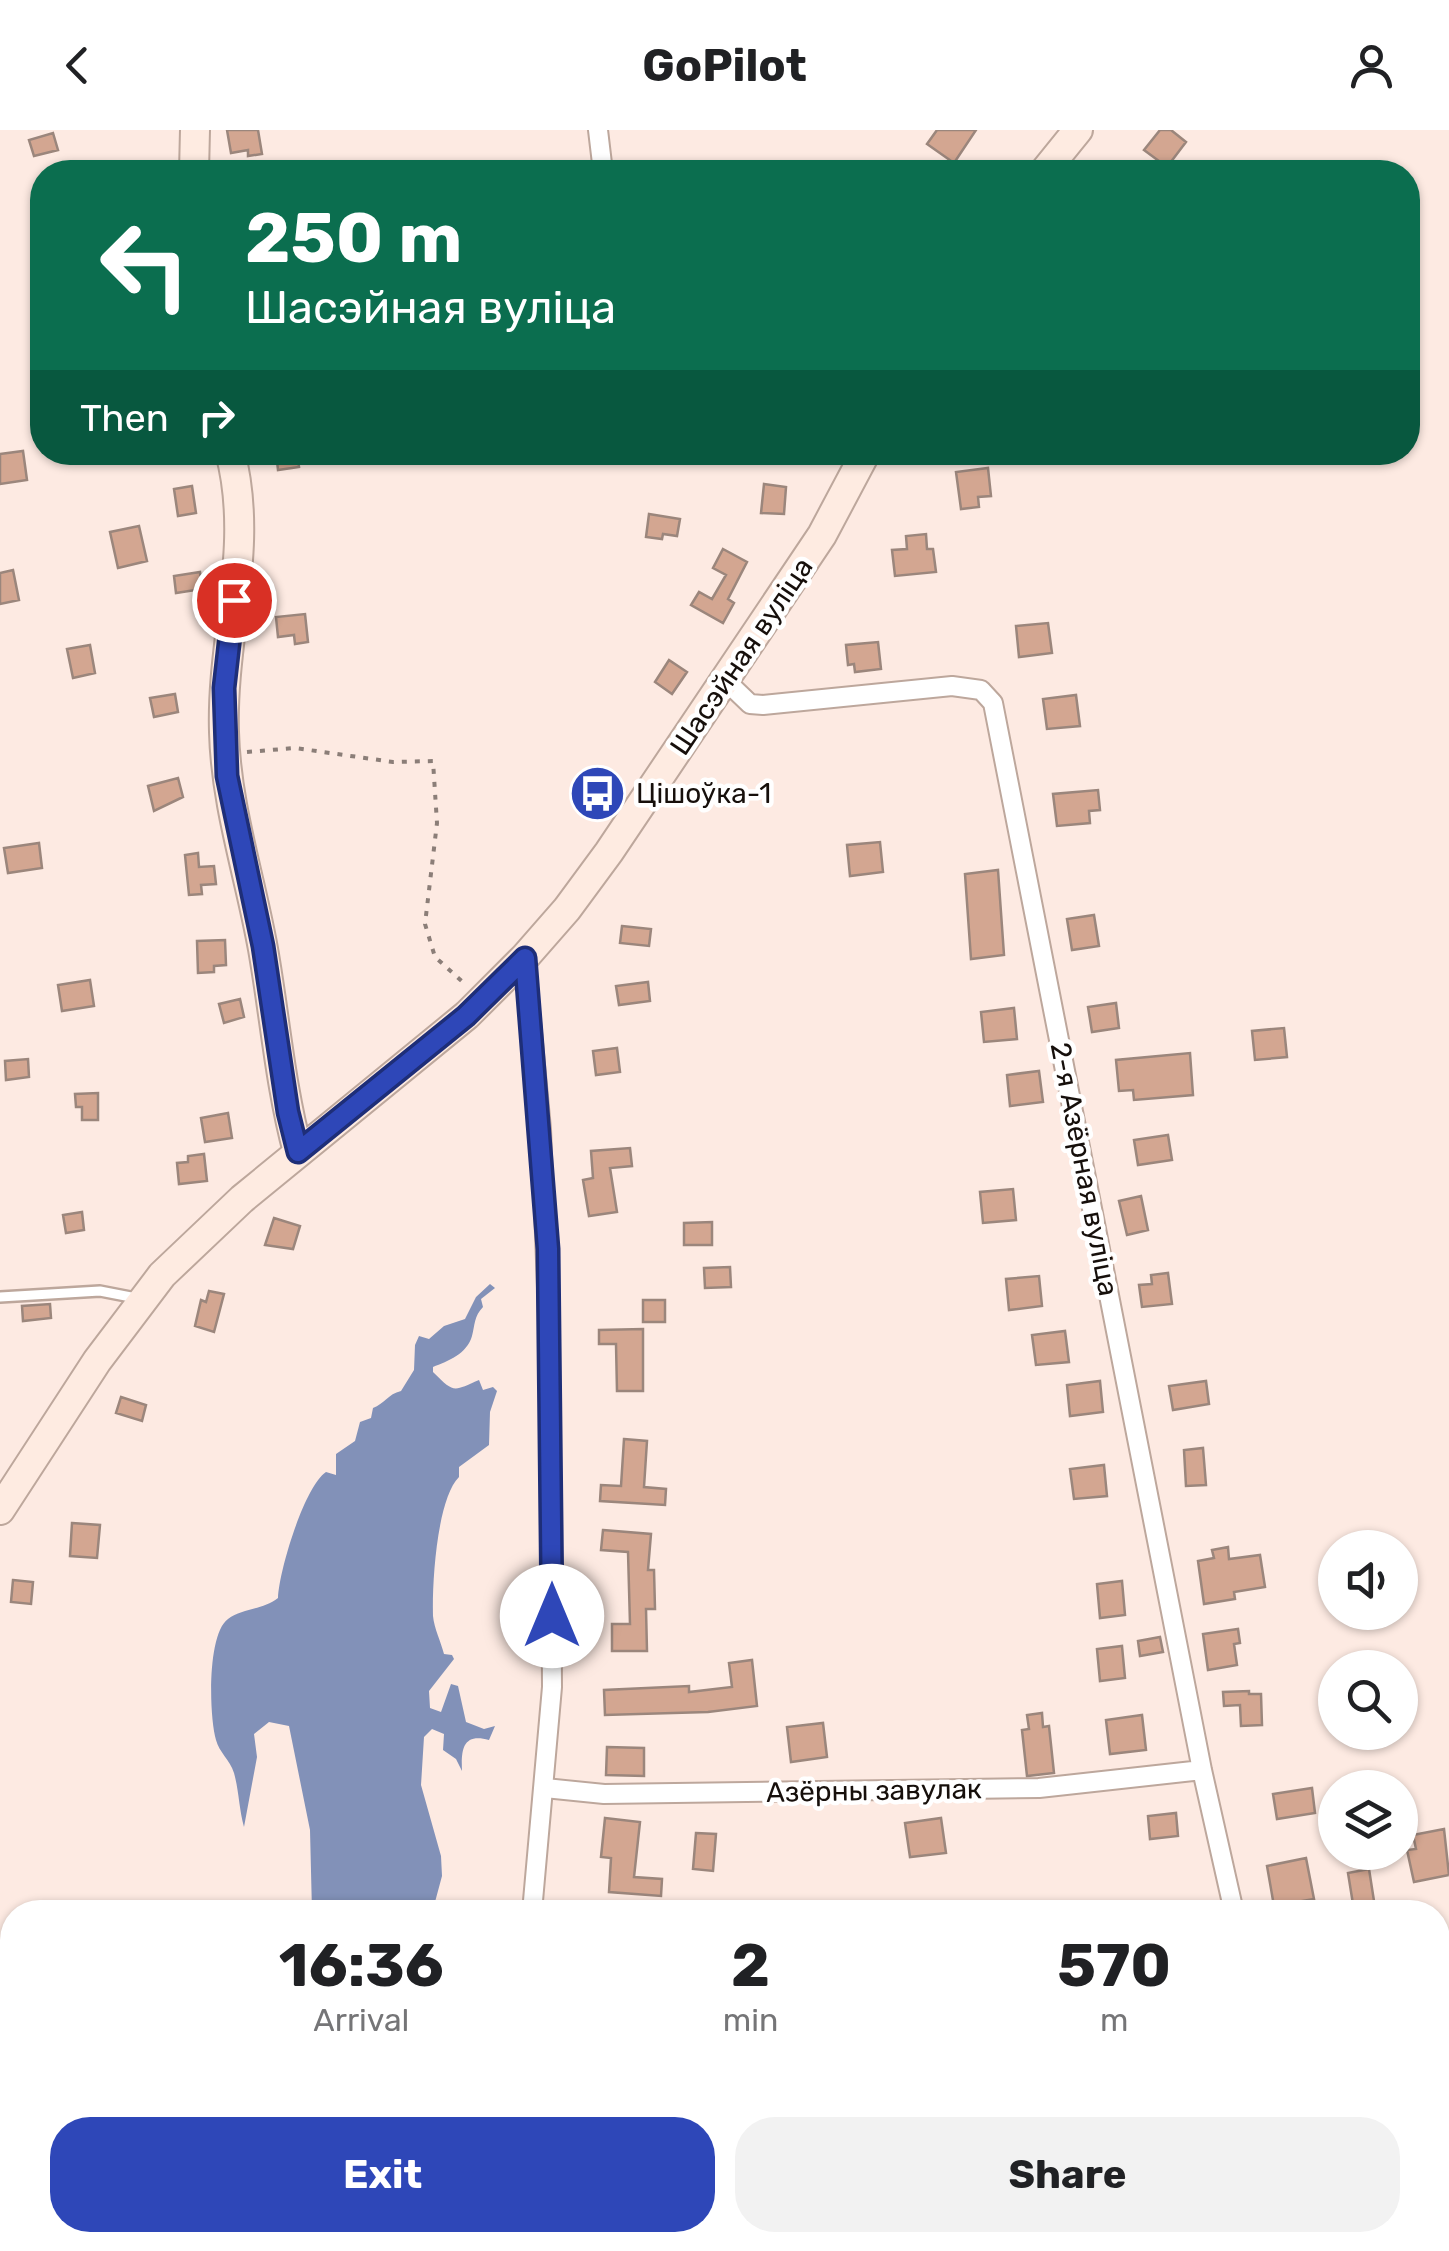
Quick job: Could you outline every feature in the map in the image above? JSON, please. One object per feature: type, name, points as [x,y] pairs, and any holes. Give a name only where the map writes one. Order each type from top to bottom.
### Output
[{"type":"main road","points":[[195,160],[196,130]]},
{"type":"main road","points":[[1054,160],[1078,130]]},
{"type":"main road","points":[[233,465],[240,498],[241,547],[224,688],[226,754],[234,823],[263,946],[288,1112],[298,1152]]},
{"type":"main road","name":"Шасэйная вуліца","points":[[0,1510],[142,1299],[195,1241],[482,1001],[525,958],[609,852],[726,681],[822,535],[859,465]]},
{"type":"street","points":[[598,130],[602,160]]},
{"type":"street","name":"2-я Азёрная вуліца","points":[[726,681],[750,704],[952,686],[981,690],[993,703],[1202,1770],[1231,1900]]},
{"type":"street","points":[[525,958],[548,1249],[552,1687],[533,1900]]},
{"type":"street","name":"Азёрны завулак","points":[[545,1788],[623,1794],[1039,1788],[1202,1770]]},
{"type":"lane","points":[[0,1297],[100,1292],[142,1299]]},
{"type":"path","points":[[226,754],[295,748],[393,762],[433,761],[437,823],[425,924],[435,957],[482,1001]]},
{"type":"water","points":[[490,1284],[495,1288],[481,1299],[483,1307],[466,1348],[433,1367],[433,1372],[450,1387],[459,1388],[479,1380],[483,1390],[493,1387],[497,1391],[490,1412],[489,1445],[459,1467],[459,1477],[441,1522],[433,1616],[444,1654],[454,1659],[429,1691],[430,1708],[441,1712],[451,1684],[458,1686],[466,1722],[484,1729],[495,1726],[489,1740],[474,1739],[465,1745],[462,1771],[456,1759],[443,1750],[444,1734],[432,1729],[424,1737],[421,1785],[441,1856],[442,1876],[436,1900],[312,1900],[310,1830],[289,1726],[269,1722],[254,1734],[257,1757],[244,1827],[234,1773],[217,1744],[214,1729],[211,1695],[216,1641],[228,1619],[278,1598],[288,1550],[309,1494],[326,1472],[336,1475],[336,1454],[355,1441],[360,1422],[371,1418],[373,1408],[401,1391],[414,1370],[419,1336],[429,1339],[444,1326],[465,1319],[476,1297]]},
{"type":"building","points":[[227,130],[258,130],[262,154],[248,156],[248,150],[231,153]]},
{"type":"building","points":[[937,130],[976,130],[956,160],[950,160],[927,144]]},
{"type":"building","points":[[1160,130],[1171,130],[1186,142],[1172,160],[1158,160],[1144,150]]},
{"type":"building","points":[[53,133],[58,150],[34,156],[29,140]]},
{"type":"building","points":[[23,451],[27,480],[0,484],[0,454]]},
{"type":"building","points":[[277,465],[299,465],[299,467],[278,470]]},
{"type":"building","points":[[988,468],[991,496],[978,497],[979,507],[961,509],[956,472]]},
{"type":"building","points":[[764,484],[786,487],[784,514],[761,513]]},
{"type":"building","points":[[192,486],[196,513],[178,516],[174,489]]},
{"type":"building","points":[[649,514],[680,519],[677,536],[646,537]]},
{"type":"building","points":[[139,526],[147,561],[118,568],[110,532]]},
{"type":"building","points":[[926,534],[936,572],[895,576],[892,550],[907,549],[906,536]]},
{"type":"building","points":[[723,549],[747,562],[728,599],[734,603],[723,623],[691,605],[699,592],[712,599],[726,575],[713,568]]},
{"type":"building","points":[[13,570],[19,600],[0,604],[0,573]]},
{"type":"building","points":[[200,572],[202,589],[176,593],[174,576]]},
{"type":"building","points":[[305,614],[308,642],[295,644],[294,635],[278,637],[276,617]]},
{"type":"building","points":[[1048,623],[1052,653],[1019,657],[1016,626]]},
{"type":"building","points":[[878,642],[881,669],[855,672],[854,664],[848,665],[846,645]]},
{"type":"building","points":[[90,645],[95,673],[73,678],[67,649]]},
{"type":"building","points":[[669,660],[687,672],[672,694],[655,682]]},
{"type":"building","points":[[175,694],[178,712],[154,717],[150,698]]},
{"type":"building","points":[[1076,695],[1080,726],[1047,729],[1043,699]]},
{"type":"building","points":[[178,778],[183,797],[154,811],[148,786]]},
{"type":"building","points":[[1098,790],[1100,810],[1089,811],[1090,823],[1057,826],[1053,794]]},
{"type":"building","points":[[880,842],[883,872],[850,876],[847,845]]},
{"type":"building","points":[[39,843],[42,868],[8,873],[4,848]]},
{"type":"building","points":[[198,853],[199,867],[214,866],[216,884],[201,885],[202,894],[189,895],[185,855]]},
{"type":"building","points":[[998,870],[1004,955],[971,959],[965,874]]},
{"type":"building","points":[[1094,915],[1099,946],[1072,950],[1067,919]]},
{"type":"building","points":[[622,926],[651,929],[649,946],[620,943]]},
{"type":"building","points":[[225,940],[226,965],[214,966],[214,972],[198,973],[197,941]]},
{"type":"building","points":[[90,980],[94,1006],[62,1011],[58,985]]},
{"type":"building","points":[[648,982],[650,1001],[619,1005],[616,986]]},
{"type":"building","points":[[240,999],[244,1017],[224,1023],[219,1004]]},
{"type":"building","points":[[1116,1003],[1119,1028],[1092,1032],[1088,1007]]},
{"type":"building","points":[[1014,1008],[1017,1039],[984,1042],[981,1012]]},
{"type":"building","points":[[1284,1028],[1287,1057],[1255,1060],[1252,1031]]},
{"type":"building","points":[[617,1048],[620,1072],[596,1075],[593,1051]]},
{"type":"building","points":[[1190,1053],[1193,1095],[1134,1100],[1133,1090],[1119,1091],[1116,1060]]},
{"type":"building","points":[[28,1059],[29,1077],[6,1080],[5,1061]]},
{"type":"building","points":[[1039,1071],[1043,1102],[1010,1106],[1007,1075]]},
{"type":"building","points":[[98,1093],[98,1120],[82,1120],[82,1107],[76,1107],[75,1094]]},
{"type":"building","points":[[228,1113],[232,1138],[205,1142],[201,1118]]},
{"type":"building","points":[[1168,1135],[1172,1160],[1138,1165],[1134,1140]]},
{"type":"building","points":[[630,1148],[632,1166],[610,1168],[617,1212],[589,1216],[583,1180],[593,1178],[591,1151]]},
{"type":"building","points":[[204,1154],[207,1181],[179,1184],[177,1163],[188,1162],[188,1156]]},
{"type":"building","points":[[1013,1189],[1016,1220],[983,1223],[980,1192]]},
{"type":"building","points":[[1141,1196],[1148,1230],[1127,1235],[1119,1201]]},
{"type":"building","points":[[82,1212],[84,1230],[66,1233],[63,1215]]},
{"type":"building","points":[[274,1218],[300,1226],[293,1249],[265,1245]]},
{"type":"building","points":[[712,1222],[712,1245],[684,1245],[684,1223]]},
{"type":"building","points":[[730,1267],[731,1287],[705,1288],[704,1268]]},
{"type":"building","points":[[1168,1273],[1172,1304],[1142,1307],[1139,1285],[1152,1284],[1151,1275]]},
{"type":"building","points":[[1039,1276],[1042,1306],[1009,1310],[1006,1279]]},
{"type":"building","points":[[209,1291],[224,1294],[214,1332],[195,1326],[201,1300],[206,1302]]},
{"type":"building","points":[[643,1300],[665,1300],[665,1322],[643,1322]]},
{"type":"building","points":[[50,1304],[51,1318],[23,1321],[22,1306]]},
{"type":"building","points":[[643,1329],[643,1391],[617,1391],[616,1344],[599,1344],[599,1330]]},
{"type":"building","points":[[1065,1331],[1069,1362],[1036,1365],[1032,1335]]},
{"type":"building","points":[[1100,1381],[1103,1412],[1070,1416],[1067,1385]]},
{"type":"building","points":[[1206,1381],[1209,1404],[1173,1410],[1169,1386]]},
{"type":"building","points":[[121,1397],[146,1405],[142,1421],[116,1413]]},
{"type":"building","points":[[624,1439],[647,1441],[644,1487],[666,1489],[665,1505],[600,1501],[601,1485],[621,1486]]},
{"type":"building","points":[[1203,1448],[1206,1485],[1186,1486],[1184,1450]]},
{"type":"building","points":[[1104,1465],[1107,1496],[1074,1499],[1070,1469]]},
{"type":"building","points":[[72,1523],[100,1525],[97,1558],[70,1556]]},
{"type":"building","points":[[603,1530],[651,1534],[648,1570],[654,1570],[655,1609],[646,1609],[647,1651],[612,1651],[612,1624],[630,1624],[628,1552],[601,1550]]},
{"type":"building","points":[[1228,1547],[1229,1559],[1260,1555],[1265,1587],[1234,1592],[1235,1599],[1204,1604],[1198,1561],[1214,1558],[1212,1550]]},
{"type":"building","points":[[13,1580],[33,1582],[31,1604],[11,1602]]},
{"type":"building","points":[[1122,1581],[1125,1615],[1100,1618],[1097,1584]]},
{"type":"building","points":[[1238,1629],[1240,1643],[1234,1644],[1237,1665],[1208,1670],[1203,1634]]},
{"type":"building","points":[[1160,1637],[1163,1652],[1140,1656],[1138,1641]]},
{"type":"building","points":[[1122,1646],[1125,1678],[1100,1681],[1097,1649]]},
{"type":"building","points":[[752,1660],[757,1706],[708,1712],[605,1715],[604,1690],[689,1686],[689,1692],[732,1687],[729,1663]]},
{"type":"building","points":[[1223,1692],[1261,1694],[1262,1725],[1241,1726],[1240,1705],[1224,1706]]},
{"type":"building","points":[[1042,1713],[1043,1727],[1049,1726],[1054,1773],[1027,1776],[1022,1730],[1029,1729],[1027,1715]]},
{"type":"building","points":[[1142,1715],[1146,1750],[1110,1754],[1106,1720]]},
{"type":"building","points":[[823,1723],[827,1757],[791,1762],[787,1727]]},
{"type":"building","points":[[607,1747],[644,1748],[644,1776],[606,1775]]},
{"type":"building","points":[[1312,1788],[1315,1813],[1277,1819],[1273,1794]]},
{"type":"building","points":[[1176,1813],[1178,1836],[1150,1839],[1148,1816]]},
{"type":"building","points":[[605,1818],[640,1822],[634,1877],[662,1879],[661,1896],[609,1892],[611,1858],[601,1857]]},
{"type":"building","points":[[941,1818],[946,1853],[910,1857],[905,1823]]},
{"type":"building","points":[[1444,1829],[1449,1875],[1414,1882],[1411,1870],[1418,1870],[1418,1834]]},
{"type":"building","points":[[696,1833],[716,1834],[713,1871],[693,1869]]},
{"type":"building","points":[[1306,1858],[1314,1899],[1273,1900],[1267,1866]]},
{"type":"building","points":[[1369,1870],[1374,1900],[1352,1900],[1348,1873]]},
{"type":"place","name":"Цішоўка-1","points":[[597,793]]},
{"type":"route","points":[[234,600],[224,688],[227,776],[263,946],[288,1112],[298,1152],[466,1016],[525,958],[548,1249],[552,1616]]}]
